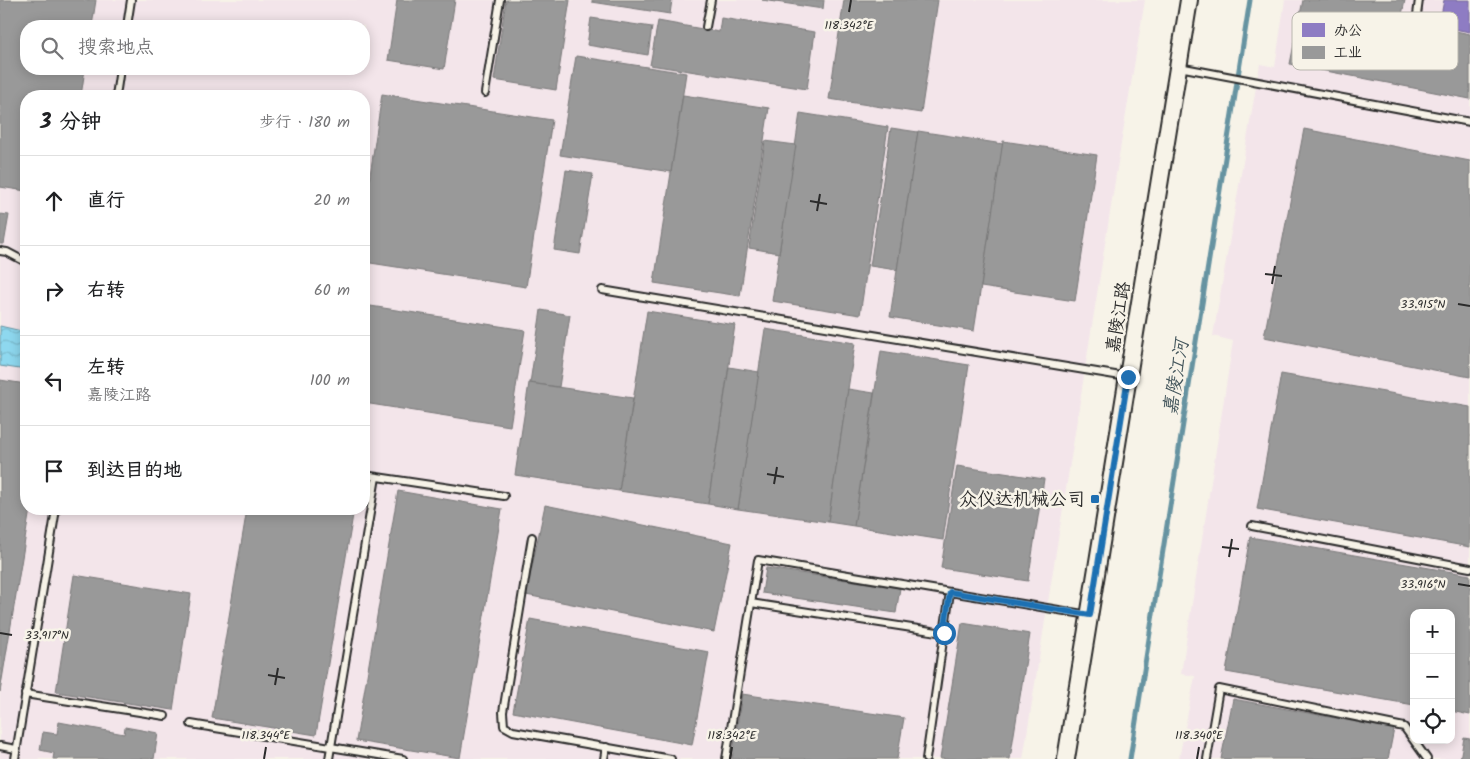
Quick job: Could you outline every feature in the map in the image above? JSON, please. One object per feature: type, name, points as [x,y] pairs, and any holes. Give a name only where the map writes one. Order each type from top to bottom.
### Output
[{"type":"street","name":"嘉陵江路","points":[[1066,759],[1190,0]]},
{"type":"lane","points":[[128,20],[131,0]]},
{"type":"lane","points":[[485,93],[500,0]]},
{"type":"lane","points":[[706,27],[711,0]]},
{"type":"lane","points":[[1179,67],[1470,122]]},
{"type":"lane","points":[[117,90],[119,75]]},
{"type":"lane","points":[[0,251],[7,252],[20,259]]},
{"type":"lane","points":[[602,290],[1128,377]]},
{"type":"lane","points":[[370,476],[504,496]]},
{"type":"lane","points":[[370,513],[376,477]]},
{"type":"lane","points":[[14,759],[55,515]]},
{"type":"lane","points":[[329,759],[370,515]]},
{"type":"lane","points":[[1252,526],[1470,568]]},
{"type":"lane","points":[[532,538],[502,712],[504,726],[513,731],[671,759]]},
{"type":"lane","points":[[726,759],[758,560],[1090,615]]},
{"type":"lane","points":[[926,759],[950,592]]},
{"type":"lane","points":[[751,603],[944,633]]},
{"type":"lane","points":[[1207,759],[1219,689],[1404,727],[1427,759]]},
{"type":"lane","points":[[25,694],[165,716]]},
{"type":"lane","points":[[191,724],[403,759]]},
{"type":"lane","points":[[0,746],[16,749]]},
{"type":"lane","points":[[604,759],[606,747]]},
{"type":"shaded area","points":[[0,0],[1145,0],[1023,759],[0,759]]},
{"type":"shaded area","points":[[1285,0],[1470,0],[1470,759],[1179,759],[1195,676],[1181,674],[1233,341],[1213,336],[1260,64],[1275,67]]},
{"type":"water","points":[[0,326],[20,331],[20,369],[0,366]]},
{"type":"building: 办公","points":[[1444,0],[1470,0],[1470,32],[1458,30],[1458,12],[1442,12]]},
{"type":"building: 工业","points":[[0,0],[96,0],[93,20],[20,20],[20,75],[84,75],[82,90],[20,90],[20,190],[0,187]]},
{"type":"building: 工业","points":[[397,0],[455,0],[444,69],[388,60]]},
{"type":"building: 工业","points":[[506,0],[570,0],[556,90],[494,80]]},
{"type":"building: 工业","points":[[592,0],[672,0],[670,14],[592,2]]},
{"type":"building: 工业","points":[[762,0],[824,0],[823,9]]},
{"type":"building: 工业","points":[[844,0],[938,0],[921,113],[829,99]]},
{"type":"building: 工业","points":[[1303,0],[1405,0],[1403,12],[1301,12]]},
{"type":"building: 工业","points":[[591,18],[652,27],[648,55],[587,45]]},
{"type":"building: 工业","points":[[721,18],[815,32],[807,89],[650,65],[658,21],[719,32]]},
{"type":"building: 工业","points":[[1458,32],[1470,34],[1470,99],[1321,70],[1458,70]]},
{"type":"building: 工业","points":[[576,56],[686,73],[671,172],[560,155]]},
{"type":"building: 工业","points":[[382,94],[552,120],[526,287],[370,263],[370,175]]},
{"type":"building: 工业","points":[[683,95],[769,108],[740,296],[654,283]]},
{"type":"building: 工业","points":[[800,113],[888,127],[860,315],[772,301]]},
{"type":"building: 工业","points":[[891,128],[918,132],[897,270],[870,266]]},
{"type":"building: 工业","points":[[1304,129],[1470,161],[1470,377],[1264,337]]},
{"type":"building: 工业","points":[[918,131],[1003,144],[974,331],[890,317]]},
{"type":"building: 工业","points":[[765,141],[796,145],[779,253],[749,248]]},
{"type":"building: 工业","points":[[1003,141],[1097,155],[1075,301],[981,287]]},
{"type":"building: 工业","points":[[566,170],[593,174],[580,254],[554,250]]},
{"type":"building: 工业","points":[[0,214],[9,215],[4,244],[0,244]]},
{"type":"building: 工业","points":[[370,306],[525,330],[510,426],[370,404]]},
{"type":"building: 工业","points":[[541,310],[570,315],[559,387],[530,383]]},
{"type":"building: 工业","points":[[647,311],[735,325],[708,504],[619,491]]},
{"type":"building: 工业","points":[[765,329],[855,343],[828,522],[738,509]]},
{"type":"building: 工业","points":[[881,351],[969,365],[943,540],[854,526]]},
{"type":"building: 工业","points":[[729,367],[759,372],[738,509],[708,504]]},
{"type":"building: 工业","points":[[1281,374],[1470,407],[1470,547],[1257,509]]},
{"type":"building: 工业","points":[[0,380],[20,383],[20,515],[29,515],[0,692]]},
{"type":"building: 工业","points":[[529,383],[633,398],[619,491],[515,475]]},
{"type":"building: 工业","points":[[848,389],[874,393],[854,526],[828,522]]},
{"type":"building: 工业","points":[[957,466],[1044,479],[1028,581],[941,568]]},
{"type":"building: 工业","points":[[398,491],[502,509],[460,758],[356,741]]},
{"type":"building: 工业","points":[[545,505],[732,543],[714,632],[526,595]]},
{"type":"building: 工业","points":[[246,515],[353,515],[316,735],[212,718]]},
{"type":"building: 工业","points":[[1250,537],[1470,575],[1470,715],[1455,712],[1455,609],[1410,609],[1410,704],[1226,672]]},
{"type":"building: 工业","points":[[766,568],[900,588],[896,613],[762,593]]},
{"type":"building: 工业","points":[[74,575],[191,594],[173,710],[56,692]]},
{"type":"building: 工业","points":[[530,619],[709,652],[692,745],[513,712]]},
{"type":"building: 工业","points":[[962,623],[1030,634],[1010,759],[940,759]]},
{"type":"building: 工业","points":[[742,694],[904,718],[897,759],[732,759]]},
{"type":"building: 工业","points":[[1233,699],[1394,729],[1388,759],[1221,759]]},
{"type":"building: 工业","points":[[59,722],[124,734],[125,727],[158,733],[154,759],[53,759],[54,753],[40,750],[43,732],[57,734]]},
{"type":"building: 工业","points":[[1464,738],[1470,739],[1470,759],[1460,759]]},
{"type":"waterway","name":"嘉陵江河","points":[[1130,759],[1250,0]]},
{"type":"place","name":"众仪达机械公司","points":[[1095,499]]},
{"type":"route","points":[[944,633],[950,592],[1090,615],[1128,377]]}]
